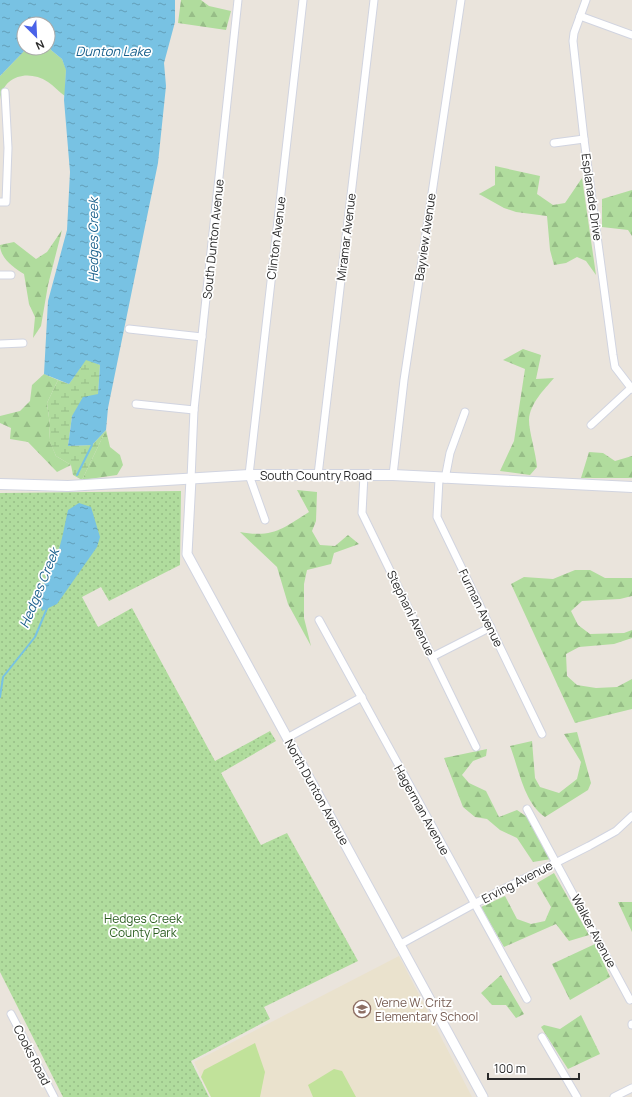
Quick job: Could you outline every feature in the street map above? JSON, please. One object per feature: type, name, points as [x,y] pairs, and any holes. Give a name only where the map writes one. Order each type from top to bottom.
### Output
[{"type":"main road","name":"South Country Road","points":[[0,484],[68,486],[249,475],[393,475],[442,479],[632,487]]},
{"type":"street","name":"South Dunton Avenue","points":[[191,479],[194,410],[238,0]]},
{"type":"street","name":"Clinton Avenue","points":[[249,475],[303,0]]},
{"type":"street","name":"Miramar Avenue","points":[[318,475],[374,0]]},
{"type":"street","name":"Bayview Avenue","points":[[393,475],[405,372],[461,0]]},
{"type":"street","name":"Esplanade Drive","points":[[586,0],[574,33],[573,41],[584,139],[615,367],[631,389]]},
{"type":"street","points":[[580,16],[632,35]]},
{"type":"street","points":[[3,202],[8,148],[5,92]]},
{"type":"street","points":[[554,143],[584,139]]},
{"type":"street","points":[[0,275],[11,275]]},
{"type":"street","points":[[129,330],[202,337]]},
{"type":"street","points":[[0,344],[23,343]]},
{"type":"street","points":[[591,425],[631,389]]},
{"type":"street","points":[[136,404],[194,410]]},
{"type":"street","name":"Furman Avenue","points":[[465,412],[442,479],[437,517],[542,734]]},
{"type":"street","points":[[249,475],[265,520]]},
{"type":"street","name":"Stephani Avenue","points":[[364,475],[362,513],[476,747]]},
{"type":"street","name":"North Dunton Avenue","points":[[191,479],[187,554],[483,1097]]},
{"type":"street","name":"Hagerman Avenue","points":[[319,620],[527,999]]},
{"type":"street","points":[[432,657],[491,628]]},
{"type":"street","points":[[287,738],[362,697]]},
{"type":"street","name":"Walker Avenue","points":[[527,809],[557,862],[630,1000]]},
{"type":"street","name":"Erving Avenue","points":[[399,944],[616,831],[632,816]]},
{"type":"street","name":"Cooks Road","points":[[11,1014],[51,1096]]},
{"type":"street","points":[[542,1037],[577,1097]]},
{"type":"street","points":[[614,1097],[632,1088]]},
{"type":"shaded area","name":"Verne W. Critz Elementary School","points":[[399,956],[472,1097],[211,1097],[194,1062]]},
{"type":"green space","points":[[181,0],[201,0],[209,6],[231,11],[226,30],[178,23]]},
{"type":"green space","points":[[56,54],[62,59],[66,69],[65,96],[48,82],[40,78],[25,76],[11,80],[2,92],[0,100],[0,76],[19,56],[56,56]]},
{"type":"green space","points":[[495,166],[540,176],[537,194],[553,205],[565,203],[582,178],[596,275],[586,261],[577,257],[566,263],[554,265],[550,250],[547,216],[516,212],[504,208],[479,194],[495,185]]},
{"type":"green space","points":[[632,190],[632,236],[628,230],[602,227],[602,199]]},
{"type":"green space","points":[[62,230],[48,285],[41,326],[33,338],[35,317],[29,304],[24,274],[12,266],[5,258],[2,254],[0,245],[14,242],[36,259],[47,252]]},
{"type":"green space","points":[[523,349],[541,355],[536,379],[554,378],[538,397],[530,414],[529,425],[537,467],[530,475],[500,471],[514,441],[525,369],[503,360]]},
{"type":"green space","points":[[86,359],[100,365],[98,395],[72,416],[68,446],[92,445],[106,430],[82,480],[73,475],[71,465],[56,456],[49,440],[50,425],[47,403],[58,380],[69,384]]},
{"type":"green space","points":[[44,374],[58,380],[47,403],[50,425],[49,439],[56,456],[71,465],[57,472],[28,442],[10,439],[11,428],[0,423],[0,416],[20,411],[30,401],[32,385]]},
{"type":"green space","points":[[106,430],[110,447],[120,455],[123,465],[117,475],[82,480]]},
{"type":"green space","points":[[589,452],[603,453],[615,461],[632,456],[632,478],[581,478]]},
{"type":"green space","points":[[297,490],[317,492],[316,521],[312,531],[320,545],[335,546],[348,535],[359,544],[334,553],[331,564],[307,570],[304,584],[304,618],[311,646],[288,604],[277,567],[240,532],[261,534],[277,531],[309,512]]},
{"type":"green space","name":"Hedges Creek County Park","points":[[181,491],[180,565],[109,601],[101,587],[82,597],[98,627],[132,608],[215,761],[270,731],[276,741],[221,773],[261,845],[287,833],[358,961],[264,1007],[270,1019],[191,1061],[209,1097],[63,1097],[0,972],[0,493]]},
{"type":"green space","points":[[575,570],[590,570],[605,578],[632,578],[632,596],[620,599],[582,601],[571,611],[578,625],[590,634],[624,633],[632,630],[632,638],[614,644],[579,647],[566,654],[567,676],[577,685],[596,688],[617,687],[632,679],[632,709],[575,723],[511,584],[524,577],[553,579]]},
{"type":"green space","points":[[577,732],[591,783],[588,790],[545,817],[538,811],[527,794],[510,746],[532,741],[535,778],[540,787],[559,793],[577,779],[581,762],[564,734]]},
{"type":"green space","points":[[487,749],[486,756],[473,761],[462,775],[469,783],[486,791],[499,817],[517,810],[530,819],[551,859],[533,862],[517,838],[500,830],[487,819],[475,817],[463,807],[444,758]]},
{"type":"green space","points":[[554,873],[589,935],[569,941],[556,924],[504,947],[481,907],[505,896],[517,919],[531,924],[545,921],[551,907],[537,883]]},
{"type":"green space","points":[[618,902],[632,902],[632,932]]},
{"type":"green space","points":[[595,944],[610,977],[570,1000],[552,964]]},
{"type":"green space","points":[[501,975],[524,1014],[516,1018],[506,1005],[492,1005],[481,993]]},
{"type":"green space","points":[[581,1015],[600,1054],[568,1069],[541,1027],[544,1025],[560,1029]]},
{"type":"green space","points":[[255,1043],[265,1072],[260,1097],[211,1097],[201,1077],[204,1070]]},
{"type":"green space","points":[[334,1069],[342,1071],[356,1097],[313,1097],[308,1085]]},
{"type":"water","name":"Dunton Lake","points":[[0,0],[175,0],[175,22],[164,63],[166,86],[158,163],[108,408],[106,430],[92,445],[68,446],[72,416],[83,397],[98,394],[100,365],[86,360],[69,384],[44,374],[48,301],[67,230],[70,172],[64,100],[66,70],[62,59],[56,54],[56,16],[16,16],[16,56],[19,56],[0,76]]},
{"type":"water","points":[[79,503],[91,507],[100,537],[97,547],[57,604],[42,611],[41,593],[62,539],[68,510]]},
{"type":"waterway","name":"Hedges Creek","points":[[77,475],[92,445]]},
{"type":"waterway","name":"Hedges Creek","points":[[0,697],[3,677],[35,637],[48,606]]},
{"type":"place","name":"Verne W. Critz Elementary School","points":[[362,1009]]}]
